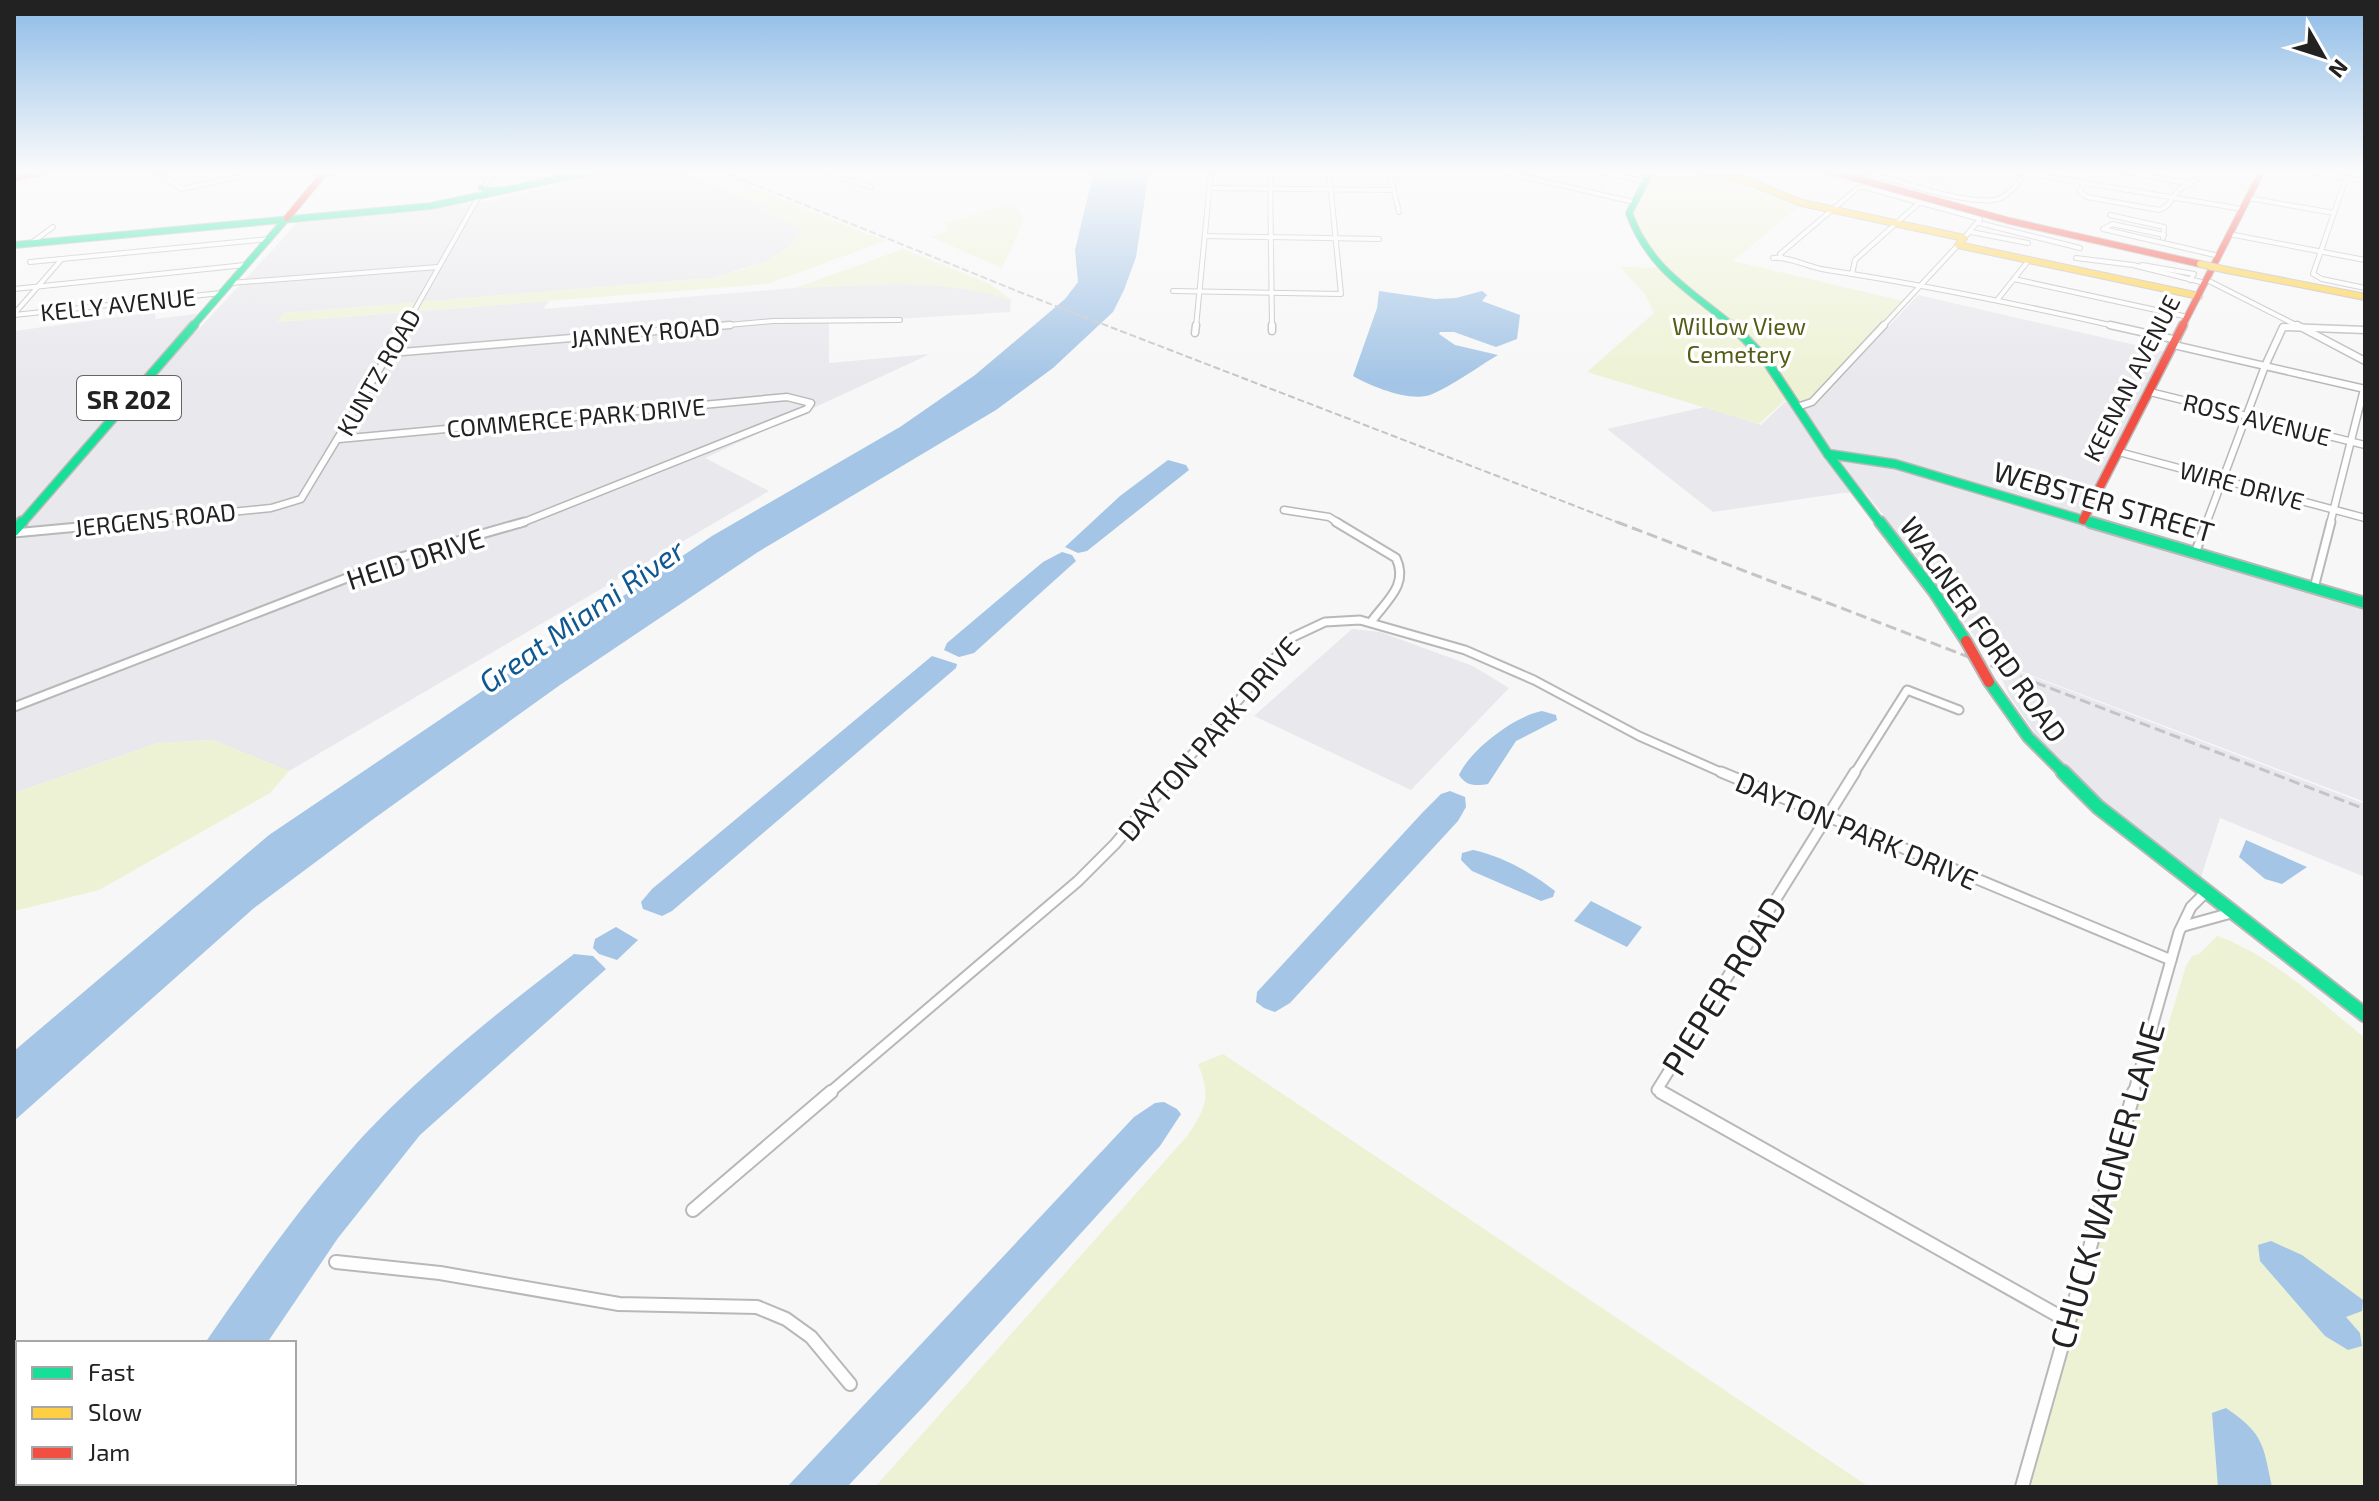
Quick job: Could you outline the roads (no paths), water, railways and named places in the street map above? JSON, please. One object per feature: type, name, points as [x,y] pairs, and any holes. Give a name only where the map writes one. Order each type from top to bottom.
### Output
[{"type":"main road","points":[[14,243],[34,241]]},
{"type":"main road","points":[[14,243],[37,241]]},
{"type":"main road","name":"SR 202","points":[[14,532],[268,241]]},
{"type":"main road","name":"WAGNER FORD ROAD","points":[[1641,241],[1653,264],[1747,337],[1828,454],[1935,592],[2018,727],[2050,765],[2205,893],[2365,1015]]},
{"type":"main road","points":[[1974,241],[2029,260],[2199,296]]},
{"type":"main road","points":[[2100,241],[2365,293]]},
{"type":"main road","points":[[2109,241],[2200,262]]},
{"type":"main road","points":[[2117,241],[2200,262]]},
{"type":"main road","name":"KEENAN AVENUE","points":[[2083,520],[2226,241]]},
{"type":"main road","name":"WEBSTER STREET","points":[[1828,454],[1895,464],[2365,603]]},
{"type":"street","points":[[30,262],[249,241]]},
{"type":"street","name":"KUNTZ ROAD","points":[[296,502],[304,496],[339,439],[453,241]]},
{"type":"street","points":[[1195,333],[1204,241]]},
{"type":"street","points":[[1271,241],[1272,331]]},
{"type":"street","points":[[1173,291],[1339,295],[1343,291],[1336,241]]},
{"type":"street","points":[[1781,257],[1780,254],[1795,241]]},
{"type":"street","points":[[1852,274],[1855,260],[1875,241]]},
{"type":"street","points":[[1797,407],[1812,402],[1962,241]]},
{"type":"street","points":[[2003,241],[2028,243]]},
{"type":"street","points":[[2054,241],[2080,248]]},
{"type":"street","points":[[2154,241],[2219,256]]},
{"type":"street","points":[[2267,241],[2365,260]]},
{"type":"street","points":[[2324,241],[2314,276],[2365,293]]},
{"type":"street","points":[[1773,258],[1781,257],[1852,274],[1998,299],[2364,389],[2314,588]]},
{"type":"street","points":[[2076,258],[2133,265],[2224,286],[2294,326],[2365,361]]},
{"type":"street","points":[[14,314],[62,259]]},
{"type":"street","points":[[1998,299],[2029,260]]},
{"type":"street","points":[[14,289],[245,265]]},
{"type":"street","name":"KELLY AVENUE","points":[[14,314],[225,288],[438,267]]},
{"type":"street","points":[[2014,279],[2188,317]]},
{"type":"street","name":"JANNEY ROAD","points":[[390,353],[773,321],[900,320]]},
{"type":"street","points":[[2195,553],[2265,366],[2283,327],[2365,332]]},
{"type":"street","name":"ROSS AVENUE","points":[[2150,392],[2365,445]]},
{"type":"street","name":"COMMERCE PARK DRIVE","points":[[339,439],[787,397],[811,403]]},
{"type":"street","name":"HEID DRIVE","points":[[14,707],[401,557],[503,530],[711,449],[807,409],[811,403]]},
{"type":"street","name":"WIRE DRIVE","points":[[2119,452],[2365,518]]},
{"type":"street","name":"JERGENS ROAD","points":[[14,532],[242,511],[296,502]]},
{"type":"street","points":[[1284,510],[1329,517],[1396,558],[1401,567],[1402,581],[1371,622]]},
{"type":"street","name":"DAYTON PARK DRIVE","points":[[693,1210],[1078,881],[1115,844],[1298,633],[1314,625],[1337,620],[1371,622],[1457,647],[1514,670],[1661,747],[2171,960]]},
{"type":"street","name":"PIEPER ROAD","points":[[1959,710],[1907,690],[1657,1090],[2066,1320]]},
{"type":"street","name":"CHUCK WAGNER LANE","points":[[2022,1487],[2066,1320],[2187,908],[2205,893]]},
{"type":"street","points":[[2184,926],[2231,913]]},
{"type":"street","points":[[336,1262],[440,1273],[619,1304],[757,1307],[774,1311],[801,1327],[832,1357],[850,1384]]},
{"type":"water","points":[[1077,241],[1138,241],[1136,257],[1113,312],[1053,368],[996,410],[758,552],[560,685],[372,820],[254,908],[14,1121],[14,1051],[269,835],[712,536],[900,427],[975,375],[1065,299],[1078,282]]},
{"type":"water","points":[[1379,291],[1435,299],[1456,298],[1482,291],[1487,295],[1482,301],[1520,315],[1517,339],[1496,347],[1454,332],[1440,332],[1455,345],[1498,355],[1433,394],[1417,397],[1388,391],[1353,376],[1377,308]]},
{"type":"water","points":[[1168,460],[1186,465],[1189,470],[1087,551],[1078,553],[1065,547],[1120,496]]},
{"type":"water","points":[[1062,552],[1072,555],[1076,561],[974,653],[959,657],[944,650],[947,643],[1043,562]]},
{"type":"water","points":[[932,656],[957,664],[956,668],[672,911],[662,916],[643,909],[641,902],[652,889]]},
{"type":"water","points":[[1542,711],[1556,715],[1557,720],[1516,741],[1488,784],[1471,784],[1462,779],[1459,775],[1465,765],[1483,745],[1519,719]]},
{"type":"water","points":[[1450,791],[1465,797],[1466,807],[1458,821],[1290,1003],[1275,1012],[1256,1002],[1257,992],[1423,812],[1441,794]]},
{"type":"water","points":[[2246,840],[2307,867],[2282,884],[2265,879],[2239,857]]},
{"type":"water","points":[[1473,850],[1495,856],[1527,872],[1555,891],[1553,897],[1541,901],[1472,871],[1461,860],[1462,853]]},
{"type":"water","points":[[1591,901],[1642,927],[1627,947],[1574,921]]},
{"type":"water","points":[[616,927],[638,940],[617,960],[599,954],[593,948],[595,939]]},
{"type":"water","points":[[574,954],[593,956],[606,969],[420,1135],[338,1238],[268,1341],[206,1341],[292,1222],[373,1126],[456,1048]]},
{"type":"water","points":[[1164,1102],[1181,1114],[1160,1146],[847,1487],[787,1487],[1134,1117],[1155,1103]]},
{"type":"water","points":[[2271,1241],[2302,1255],[2363,1300],[2362,1311],[2346,1317],[2360,1333],[2362,1346],[2348,1350],[2325,1336],[2260,1261],[2258,1245]]},
{"type":"water","points":[[2226,1408],[2248,1425],[2260,1441],[2272,1487],[2218,1487],[2212,1413]]},
{"type":"railway","points":[[894,241],[1622,524]]},
{"type":"railway","points":[[1617,522],[2365,809]]},
{"type":"park label","name":"Willow View Cemetery","points":[[1739,339]]},
{"type":"water label","name":"Great Miami River","points":[[581,615]]}]
